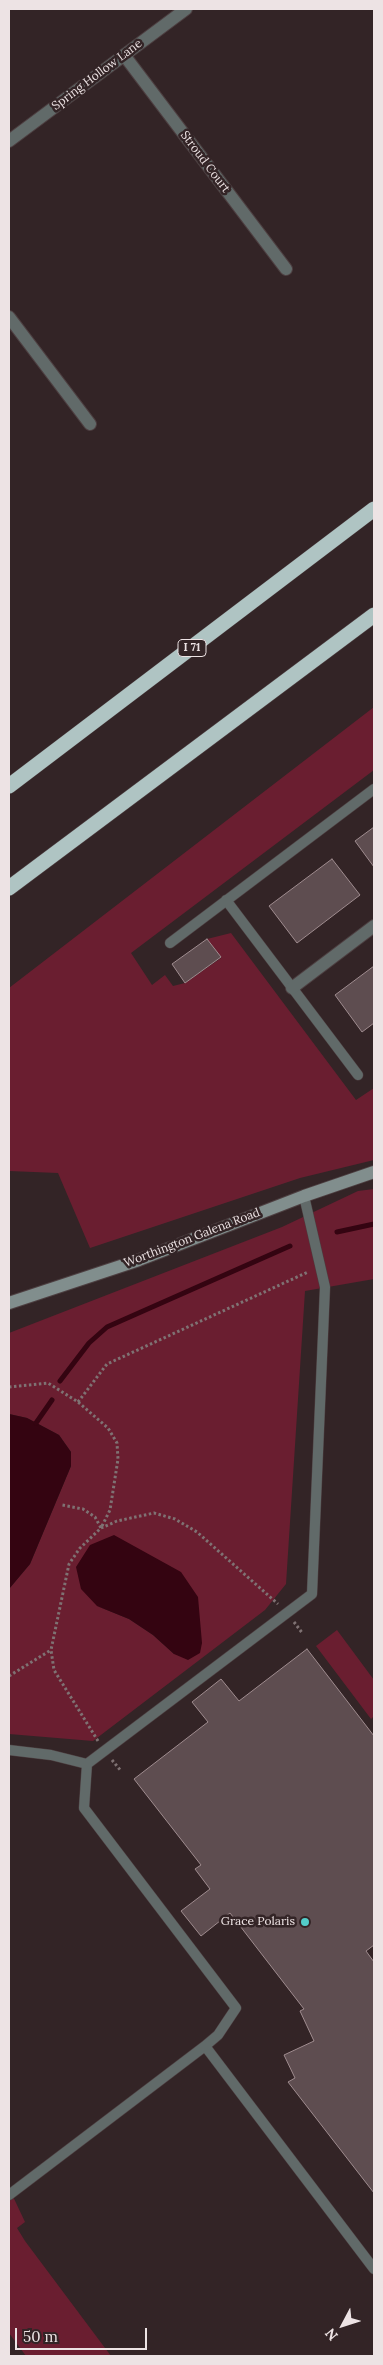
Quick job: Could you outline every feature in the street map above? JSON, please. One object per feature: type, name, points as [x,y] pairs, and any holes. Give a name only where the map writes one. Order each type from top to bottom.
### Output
[{"type":"highway","name":"I 71","points":[[9,786],[374,509]]},
{"type":"highway","points":[[9,888],[374,615]]},
{"type":"street","name":"Spring Hollow Lane","points":[[9,141],[186,9]]},
{"type":"street","name":"Stroud Court","points":[[124,55],[286,269]]},
{"type":"street","points":[[9,317],[90,424]]},
{"type":"street","points":[[292,988],[374,926]]},
{"type":"street","name":"Worthington Galena Road","points":[[9,1303],[139,1260],[304,1196],[374,1172]]},
{"type":"lane","points":[[170,943],[374,788]]},
{"type":"lane","points":[[226,900],[358,1075]]},
{"type":"lane","points":[[9,2195],[205,2046],[218,2035],[236,2008],[84,1808],[87,1764],[312,1594],[325,1286],[304,1196]]},
{"type":"lane","points":[[9,1750],[52,1756],[87,1764]]},
{"type":"lane","points":[[205,2046],[374,2269]]},
{"type":"path","points":[[78,1402],[107,1364],[320,1266]]},
{"type":"path","points":[[9,1387],[48,1383],[78,1402],[108,1428],[117,1443],[118,1459],[110,1510],[101,1528],[80,1548],[69,1564],[51,1650],[54,1670],[90,1730],[121,1771]]},
{"type":"path","points":[[62,1505],[83,1509],[95,1517],[101,1528]]},
{"type":"path","points":[[101,1528],[117,1521],[154,1513],[175,1519],[197,1532],[288,1612],[303,1634]]},
{"type":"path","points":[[9,1676],[51,1650]]},
{"type":"shaded area","points":[[374,707],[374,770],[131,953],[152,985],[165,975],[173,986],[185,983],[221,958],[207,939],[231,933],[356,1100],[374,1088],[374,1160],[300,1178],[90,1248],[58,1173],[9,1171],[9,988]]},
{"type":"shaded area","points":[[374,1189],[374,1279],[305,1291],[286,1584],[265,1610],[93,1741],[9,1734],[9,1589],[30,1564],[71,1466],[71,1452],[59,1435],[27,1418],[9,1414],[9,1333],[282,1227],[358,1191]],"holes":[[[97,1606],[202,1643],[174,1654],[153,1635],[129,1619]]]},
{"type":"shaded area","points":[[9,1414],[27,1418],[59,1435],[71,1452],[71,1466],[30,1564],[9,1589]]},
{"type":"shaded area","points":[[114,1535],[181,1572],[198,1597],[202,1643],[200,1653],[188,1660],[174,1654],[153,1635],[129,1619],[97,1606],[81,1589],[76,1567],[90,1545]]},
{"type":"shaded area","points":[[337,1630],[374,1680],[374,1716],[371,1719],[316,1646]]},
{"type":"shaded area","points":[[9,2188],[25,2222],[17,2228],[111,2356],[26,2356],[9,2333]]},
{"type":"building","points":[[374,827],[374,867],[355,841]]},
{"type":"building","points":[[332,859],[360,895],[297,943],[269,906]]},
{"type":"building","points":[[207,939],[221,957],[185,983],[172,964]]},
{"type":"building","points":[[374,966],[374,1023],[362,1032],[335,995]]},
{"type":"building","name":"Grace Polaris","points":[[307,1649],[374,1736],[374,1945],[366,1951],[374,1962],[374,2193],[288,2082],[295,2078],[284,2055],[314,2041],[300,2011],[304,2009],[230,1913],[201,1936],[181,1911],[210,1889],[195,1869],[201,1865],[134,1779],[208,1722],[192,1702],[221,1679],[239,1701]]},
{"type":"waterway","points":[[337,1232],[374,1224]]},
{"type":"waterway","points":[[60,1381],[89,1343],[107,1327],[290,1246]]},
{"type":"waterway","points":[[36,1423],[52,1400]]},
{"type":"place","name":"Grace Polaris","points":[[305,1922]]}]
